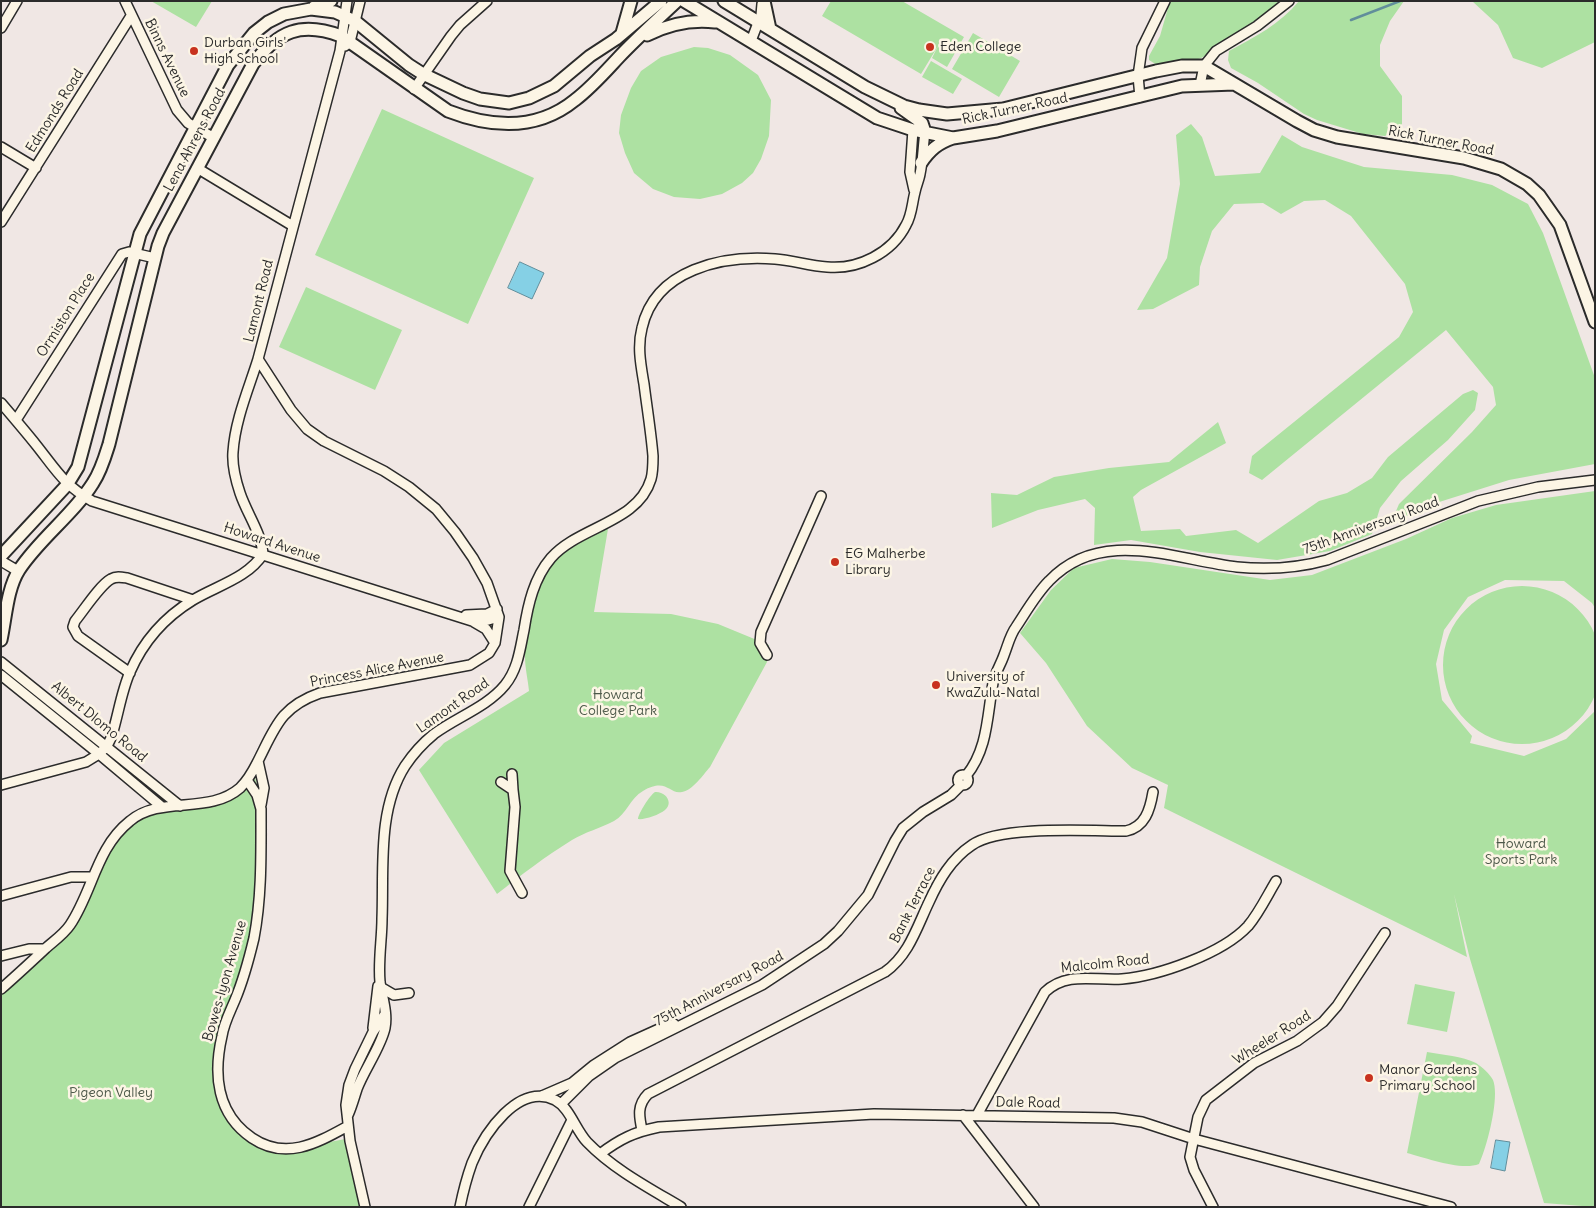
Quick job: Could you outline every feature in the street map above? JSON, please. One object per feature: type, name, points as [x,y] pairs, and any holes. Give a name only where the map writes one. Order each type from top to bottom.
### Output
[{"type":"main road","points":[[305,10],[332,1]]},
{"type":"main road","points":[[621,35],[631,1]]},
{"type":"main road","name":"Lena Ahrens Road","points":[[1,556],[67,485],[78,468],[84,452],[140,234],[194,127],[228,65],[254,33],[268,22],[284,14],[322,9],[355,21],[409,65],[423,74],[480,99],[509,102],[529,98],[554,86],[596,52],[621,35],[661,1]]},
{"type":"main road","name":"Lena Ahrens Road","points":[[1,640],[12,585],[18,571],[83,496],[93,483],[104,460],[163,233],[253,64],[275,40],[287,33],[313,29],[328,31],[345,39],[448,111],[489,124],[518,124],[539,119],[563,109],[581,95],[677,1]]},
{"type":"main road","name":"Rick Turner Road","points":[[684,1],[877,118],[953,138],[980,134],[1182,86],[1234,84]]},
{"type":"main road","name":"Rick Turner Road","points":[[724,1],[885,98],[904,106],[932,113],[947,114],[1003,109],[1182,66],[1204,66],[1314,130],[1337,137],[1501,168],[1515,176],[1539,195],[1560,225],[1595,322]]},
{"type":"main road","points":[[763,1],[770,29]]},
{"type":"main road","points":[[634,42],[675,23],[704,21],[720,23]]},
{"type":"main road","points":[[596,52],[609,67]]},
{"type":"main road","points":[[885,98],[920,128],[947,114]]},
{"type":"main road","points":[[921,163],[931,149],[953,138]]},
{"type":"main road","points":[[106,367],[126,373]]},
{"type":"street","points":[[1,28],[17,1]]},
{"type":"street","name":"Binns Avenue","points":[[125,1],[177,110],[194,127],[214,138]]},
{"type":"street","points":[[345,39],[344,16],[347,1]]},
{"type":"street","points":[[345,39],[355,21],[360,1]]},
{"type":"street","points":[[414,89],[455,31],[487,1]]},
{"type":"street","points":[[750,41],[763,1]]},
{"type":"street","points":[[1140,97],[1138,76],[1142,48],[1165,1]]},
{"type":"street","points":[[1200,84],[1204,66],[1216,51],[1257,26],[1289,1]]},
{"type":"street","name":"Edmonds Road","points":[[1,222],[131,16]]},
{"type":"street","name":"Lamont Road","points":[[345,39],[340,51],[258,359],[291,410],[306,429],[324,441],[384,470],[410,487],[436,509],[473,558],[487,583],[498,613]]},
{"type":"street","points":[[914,193],[921,163],[920,128]]},
{"type":"street","points":[[914,193],[910,172],[920,128]]},
{"type":"street","points":[[1,147],[36,168]]},
{"type":"street","points":[[197,168],[293,226]]},
{"type":"street","name":"Lamont Road","points":[[348,1115],[357,1089],[384,1030],[385,1014],[381,985],[385,826],[394,788],[404,767],[425,742],[486,702],[505,685],[517,663],[531,596],[537,580],[551,558],[571,541],[623,513],[636,502],[648,486],[652,472],[653,456],[639,354],[642,327],[654,301],[666,286],[678,277],[705,266],[730,261],[774,259],[829,268],[860,263],[882,252],[898,237],[909,218],[914,193]]},
{"type":"street","points":[[135,253],[155,258]]},
{"type":"street","name":"Ormiston Place","points":[[16,420],[116,262],[122,254],[135,253]]},
{"type":"street","points":[[1,785],[86,762],[99,754],[107,746],[113,733],[130,672],[151,637],[171,615],[193,600],[246,572],[263,554],[260,538],[244,506],[234,469],[233,452],[244,403],[258,359]]},
{"type":"street","name":"Howard Avenue","points":[[1,403],[67,485],[92,501],[472,621],[486,629],[495,643]]},
{"type":"street","name":"75th Anniversary Road","points":[[561,1104],[589,1076],[615,1058],[762,985],[824,944],[838,932],[868,895],[903,828],[923,812],[950,795],[974,764],[984,744],[995,677],[1013,631],[1049,580],[1063,569],[1084,557],[1107,551],[1137,550],[1239,567],[1272,568],[1303,566],[1327,560],[1478,502],[1538,487],[1595,480]]},
{"type":"street","points":[[767,655],[760,643],[762,632],[821,496]]},
{"type":"street","points":[[1,561],[18,571]]},
{"type":"street","points":[[130,672],[78,636],[73,627],[75,621],[106,583],[112,578],[120,576],[193,600]]},
{"type":"street","points":[[495,643],[498,613]]},
{"type":"street","name":"Howard Avenue","points":[[453,615],[498,613]]},
{"type":"street","name":"Howard Avenue","points":[[472,621],[485,621],[498,613]]},
{"type":"street","name":"Princess Alice Avenue","points":[[1,989],[69,926],[104,851],[115,835],[130,820],[142,813],[162,807],[204,803],[218,799],[231,794],[241,787],[258,761],[272,730],[295,704],[320,692],[470,665],[489,653],[495,643]]},
{"type":"street","name":"Albert Dlomo Road","points":[[1,662],[180,806]]},
{"type":"street","name":"Albert Dlomo Road","points":[[1,674],[162,807]]},
{"type":"street","name":"Bowes-lyon Avenue","points":[[258,761],[264,788],[261,805],[258,911],[254,938],[246,969],[222,1036],[218,1076],[221,1096],[228,1116],[242,1131],[255,1140],[271,1146],[288,1149],[304,1148],[348,1126]]},
{"type":"street","points":[[512,774],[515,807],[510,871],[522,893]]},
{"type":"street","points":[[247,780],[261,805]]},
{"type":"street","points":[[501,782],[513,790]]},
{"type":"street","name":"Bank Terrace","points":[[642,1130],[639,1111],[640,1104],[648,1094],[893,967],[906,950],[941,877],[953,862],[972,845],[993,836],[1008,834],[1047,831],[1134,830],[1145,820],[1151,806],[1153,792]]},
{"type":"street","points":[[1,896],[71,877],[92,876]]},
{"type":"street","name":"Malcolm Road","points":[[977,1116],[1045,992],[1053,984],[1070,979],[1121,979],[1148,975],[1201,956],[1234,938],[1247,927],[1276,881]]},
{"type":"street","name":"Wheeler Road","points":[[1213,1207],[1191,1164],[1190,1150],[1198,1117],[1206,1100],[1254,1063],[1297,1041],[1323,1022],[1337,1006],[1385,933]]},
{"type":"street","points":[[1,956],[33,948],[44,950]]},
{"type":"street","points":[[381,985],[394,995],[409,993]]},
{"type":"street","name":"Lamont Road","points":[[373,1032],[378,987],[381,985]]},
{"type":"street","points":[[365,1207],[348,1126],[346,1105],[349,1084],[373,1032],[385,1014]]},
{"type":"street","points":[[460,1207],[472,1162],[502,1116],[520,1101],[541,1096],[572,1083],[594,1065],[630,1042],[661,1028],[692,1019]]},
{"type":"street","points":[[541,1096],[561,1104],[581,1134],[600,1154],[653,1191],[681,1207]]},
{"type":"street","name":"Dale Road","points":[[600,1154],[619,1140],[642,1130],[659,1127],[874,1114],[1114,1118],[1142,1122],[1194,1139],[1436,1205],[1451,1207]]},
{"type":"street","points":[[963,1115],[1034,1207]]},
{"type":"street","points":[[529,1207],[572,1120]]},
{"type":"green space","points":[[151,1],[212,1],[196,27]]},
{"type":"green space","points":[[831,1],[902,1],[964,37],[947,67],[932,58],[938,46],[921,74],[822,16]]},
{"type":"green space","points":[[1170,1],[1283,1],[1203,57],[1157,65],[1149,60],[1149,56],[1160,36]]},
{"type":"green space","points":[[1299,1],[1404,1],[1390,21],[1380,45],[1380,66],[1402,96],[1402,124],[1385,136],[1363,134],[1317,120],[1304,114],[1258,83],[1231,68],[1228,60],[1229,51],[1258,35],[1284,17]]},
{"type":"green space","points":[[1472,1],[1595,1],[1595,42],[1542,68],[1513,58],[1498,25]]},
{"type":"green space","points":[[973,33],[1020,61],[999,97],[952,69]]},
{"type":"green space","points":[[694,47],[708,48],[730,55],[758,75],[771,100],[769,136],[761,159],[753,173],[742,183],[722,194],[700,199],[674,197],[653,189],[634,173],[619,133],[621,115],[631,88],[641,71],[661,57]]},
{"type":"green space","points":[[931,61],[962,79],[953,94],[922,77]]},
{"type":"green space","points":[[382,109],[534,178],[468,324],[315,255]]},
{"type":"green space","points":[[1191,124],[1202,137],[1215,176],[1260,173],[1282,135],[1302,147],[1364,167],[1452,175],[1492,185],[1528,204],[1543,233],[1595,378],[1595,464],[1509,480],[1436,503],[1391,523],[1399,504],[1472,432],[1496,405],[1493,387],[1446,330],[1262,480],[1249,473],[1252,456],[1399,337],[1413,312],[1405,284],[1351,216],[1325,200],[1304,201],[1281,214],[1263,203],[1234,204],[1212,231],[1200,267],[1199,285],[1153,309],[1137,310],[1167,258],[1180,184],[1176,135]]},
{"type":"green space","points":[[306,287],[402,330],[375,390],[279,347]]},
{"type":"green space","points":[[1473,390],[1478,393],[1475,410],[1448,440],[1401,481],[1380,508],[1372,534],[1330,551],[1277,560],[1200,552],[1131,540],[1094,545],[1095,508],[1085,499],[1038,510],[992,528],[991,493],[1017,495],[1054,477],[1109,468],[1169,462],[1218,422],[1226,443],[1141,490],[1133,497],[1141,531],[1180,529],[1186,536],[1236,530],[1258,543],[1319,501],[1347,493],[1372,478],[1388,457],[1463,394]]},
{"type":"green space","name":"Howard Sports Park","points":[[1595,491],[1595,608],[1592,603],[1564,581],[1505,580],[1468,597],[1444,630],[1436,664],[1442,700],[1472,736],[1470,743],[1524,756],[1566,739],[1595,711],[1595,1207],[1544,1203],[1470,959],[1454,894],[1467,957],[1164,808],[1168,785],[1132,768],[1087,726],[1046,663],[1020,633],[1051,590],[1074,568],[1112,559],[1150,562],[1270,580],[1312,575],[1406,539],[1452,518],[1496,505]]},
{"type":"green space","name":"Howard College Park","points":[[609,523],[594,612],[671,614],[718,624],[769,645],[767,662],[710,767],[694,785],[682,792],[662,786],[651,787],[643,791],[618,818],[572,840],[497,894],[419,770],[444,743],[529,691],[525,644],[532,606],[541,581],[560,555],[580,540]]},
{"type":"green space","points":[[1530,586],[1545,589],[1559,595],[1578,609],[1588,621],[1598,642],[1601,665],[1598,688],[1588,709],[1578,721],[1566,731],[1545,741],[1530,744],[1514,744],[1499,741],[1478,731],[1456,709],[1444,680],[1443,657],[1446,642],[1456,621],[1478,599],[1507,587]]},
{"type":"green space","name":"Pigeon Valley","points":[[254,774],[263,804],[259,911],[234,1000],[220,1062],[225,1104],[244,1131],[272,1145],[313,1145],[351,1138],[366,1207],[1,1207],[1,995],[62,938],[95,874],[117,837],[140,818],[162,807],[214,801]]},
{"type":"green space","points":[[655,792],[665,795],[669,804],[668,807],[655,815],[638,819],[650,797]]},
{"type":"green space","points":[[1415,984],[1455,992],[1447,1032],[1407,1024]]},
{"type":"green space","points":[[1427,1052],[1459,1057],[1476,1063],[1493,1080],[1495,1088],[1494,1110],[1486,1146],[1479,1164],[1472,1166],[1453,1165],[1407,1153]]},
{"type":"water","points":[[520,262],[544,273],[532,299],[508,288]]},
{"type":"water","points":[[1496,1140],[1510,1142],[1505,1171],[1491,1168]]},
{"type":"waterway","points":[[1351,20],[1400,1]]},
{"type":"place","name":"Eden College","points":[[930,47]]},
{"type":"place","name":"Durban Girls' High School","points":[[194,51]]},
{"type":"place","name":"EG Malherbe Library","points":[[835,562]]},
{"type":"place","name":"University of KwaZulu-Natal","points":[[936,685]]},
{"type":"place","name":"Manor Gardens Primary School","points":[[1369,1078]]}]
